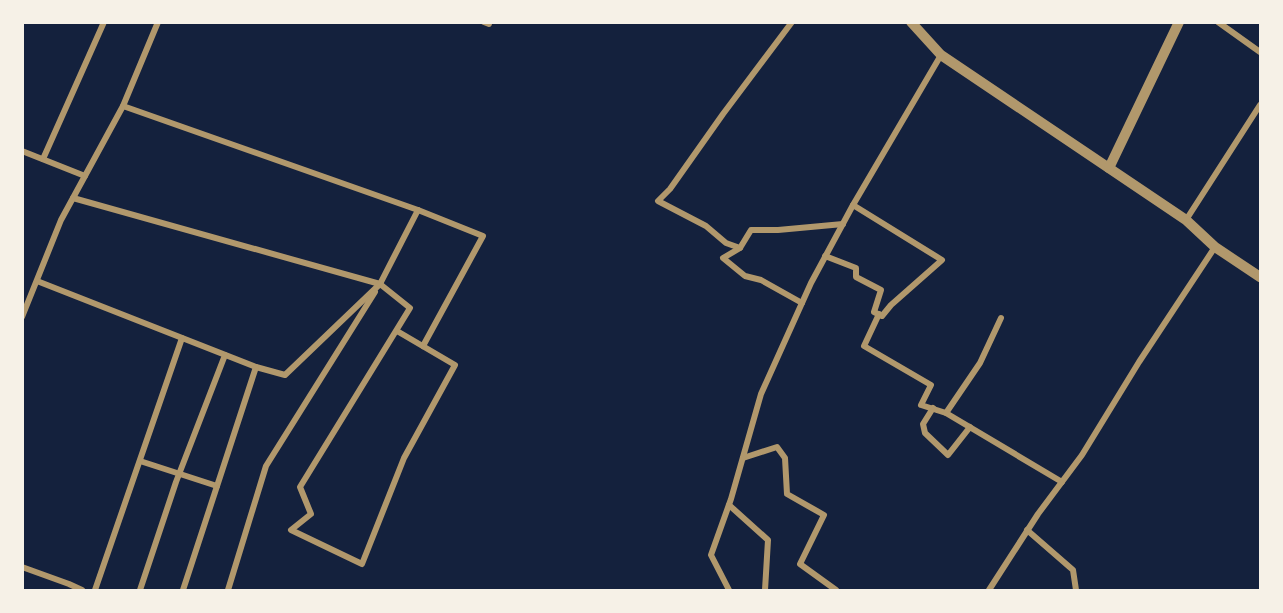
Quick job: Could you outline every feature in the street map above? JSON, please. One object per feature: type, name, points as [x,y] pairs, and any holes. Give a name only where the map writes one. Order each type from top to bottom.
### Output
[{"type":"street","points":[[43,159],[104,22]]},
{"type":"street","points":[[22,317],[61,220],[123,106],[158,22]]},
{"type":"street","points":[[740,248],[726,243],[706,226],[658,201],[670,189],[792,22]]},
{"type":"street","points":[[911,22],[941,55],[1186,220],[1215,248],[1260,277]]},
{"type":"street","points":[[1109,168],[1179,22]]},
{"type":"street","points":[[1218,22],[1260,52]]},
{"type":"street","points":[[729,591],[711,555],[729,505],[761,394],[825,256],[941,55]]},
{"type":"street","points":[[1186,220],[1260,105]]},
{"type":"street","points":[[123,106],[418,210],[483,236],[423,346]]},
{"type":"street","points":[[22,151],[85,176]]},
{"type":"street","points":[[73,198],[380,284],[410,308],[300,487],[311,514],[291,530],[362,564],[404,458],[455,365],[396,331]]},
{"type":"street","points":[[825,256],[856,268],[856,277],[881,290],[874,312],[882,316],[891,305],[942,260],[853,205]]},
{"type":"street","points":[[228,591],[266,466],[380,284],[418,210]]},
{"type":"street","points":[[802,303],[761,280],[745,276],[723,258],[740,248],[751,230],[843,224]]},
{"type":"street","points":[[989,591],[1027,530],[1082,455],[1139,362],[1215,248]]},
{"type":"street","points":[[37,280],[256,367],[285,375],[380,284]]},
{"type":"street","points":[[879,314],[864,346],[930,385],[921,405],[946,413],[1062,482]]},
{"type":"street","points":[[946,413],[980,363],[1001,318]]},
{"type":"street","points":[[95,591],[182,338]]},
{"type":"street","points":[[140,591],[179,474],[225,355]]},
{"type":"street","points":[[183,591],[256,367]]},
{"type":"street","points":[[933,408],[923,424],[925,433],[948,455],[970,427]]},
{"type":"street","points":[[743,458],[777,447],[785,458],[787,494],[824,516],[800,564],[836,591]]},
{"type":"street","points":[[140,460],[217,486]]},
{"type":"street","points":[[729,505],[768,540],[765,591]]},
{"type":"street","points":[[1027,530],[1073,570],[1076,591]]},
{"type":"street","points":[[22,567],[82,591]]}]
